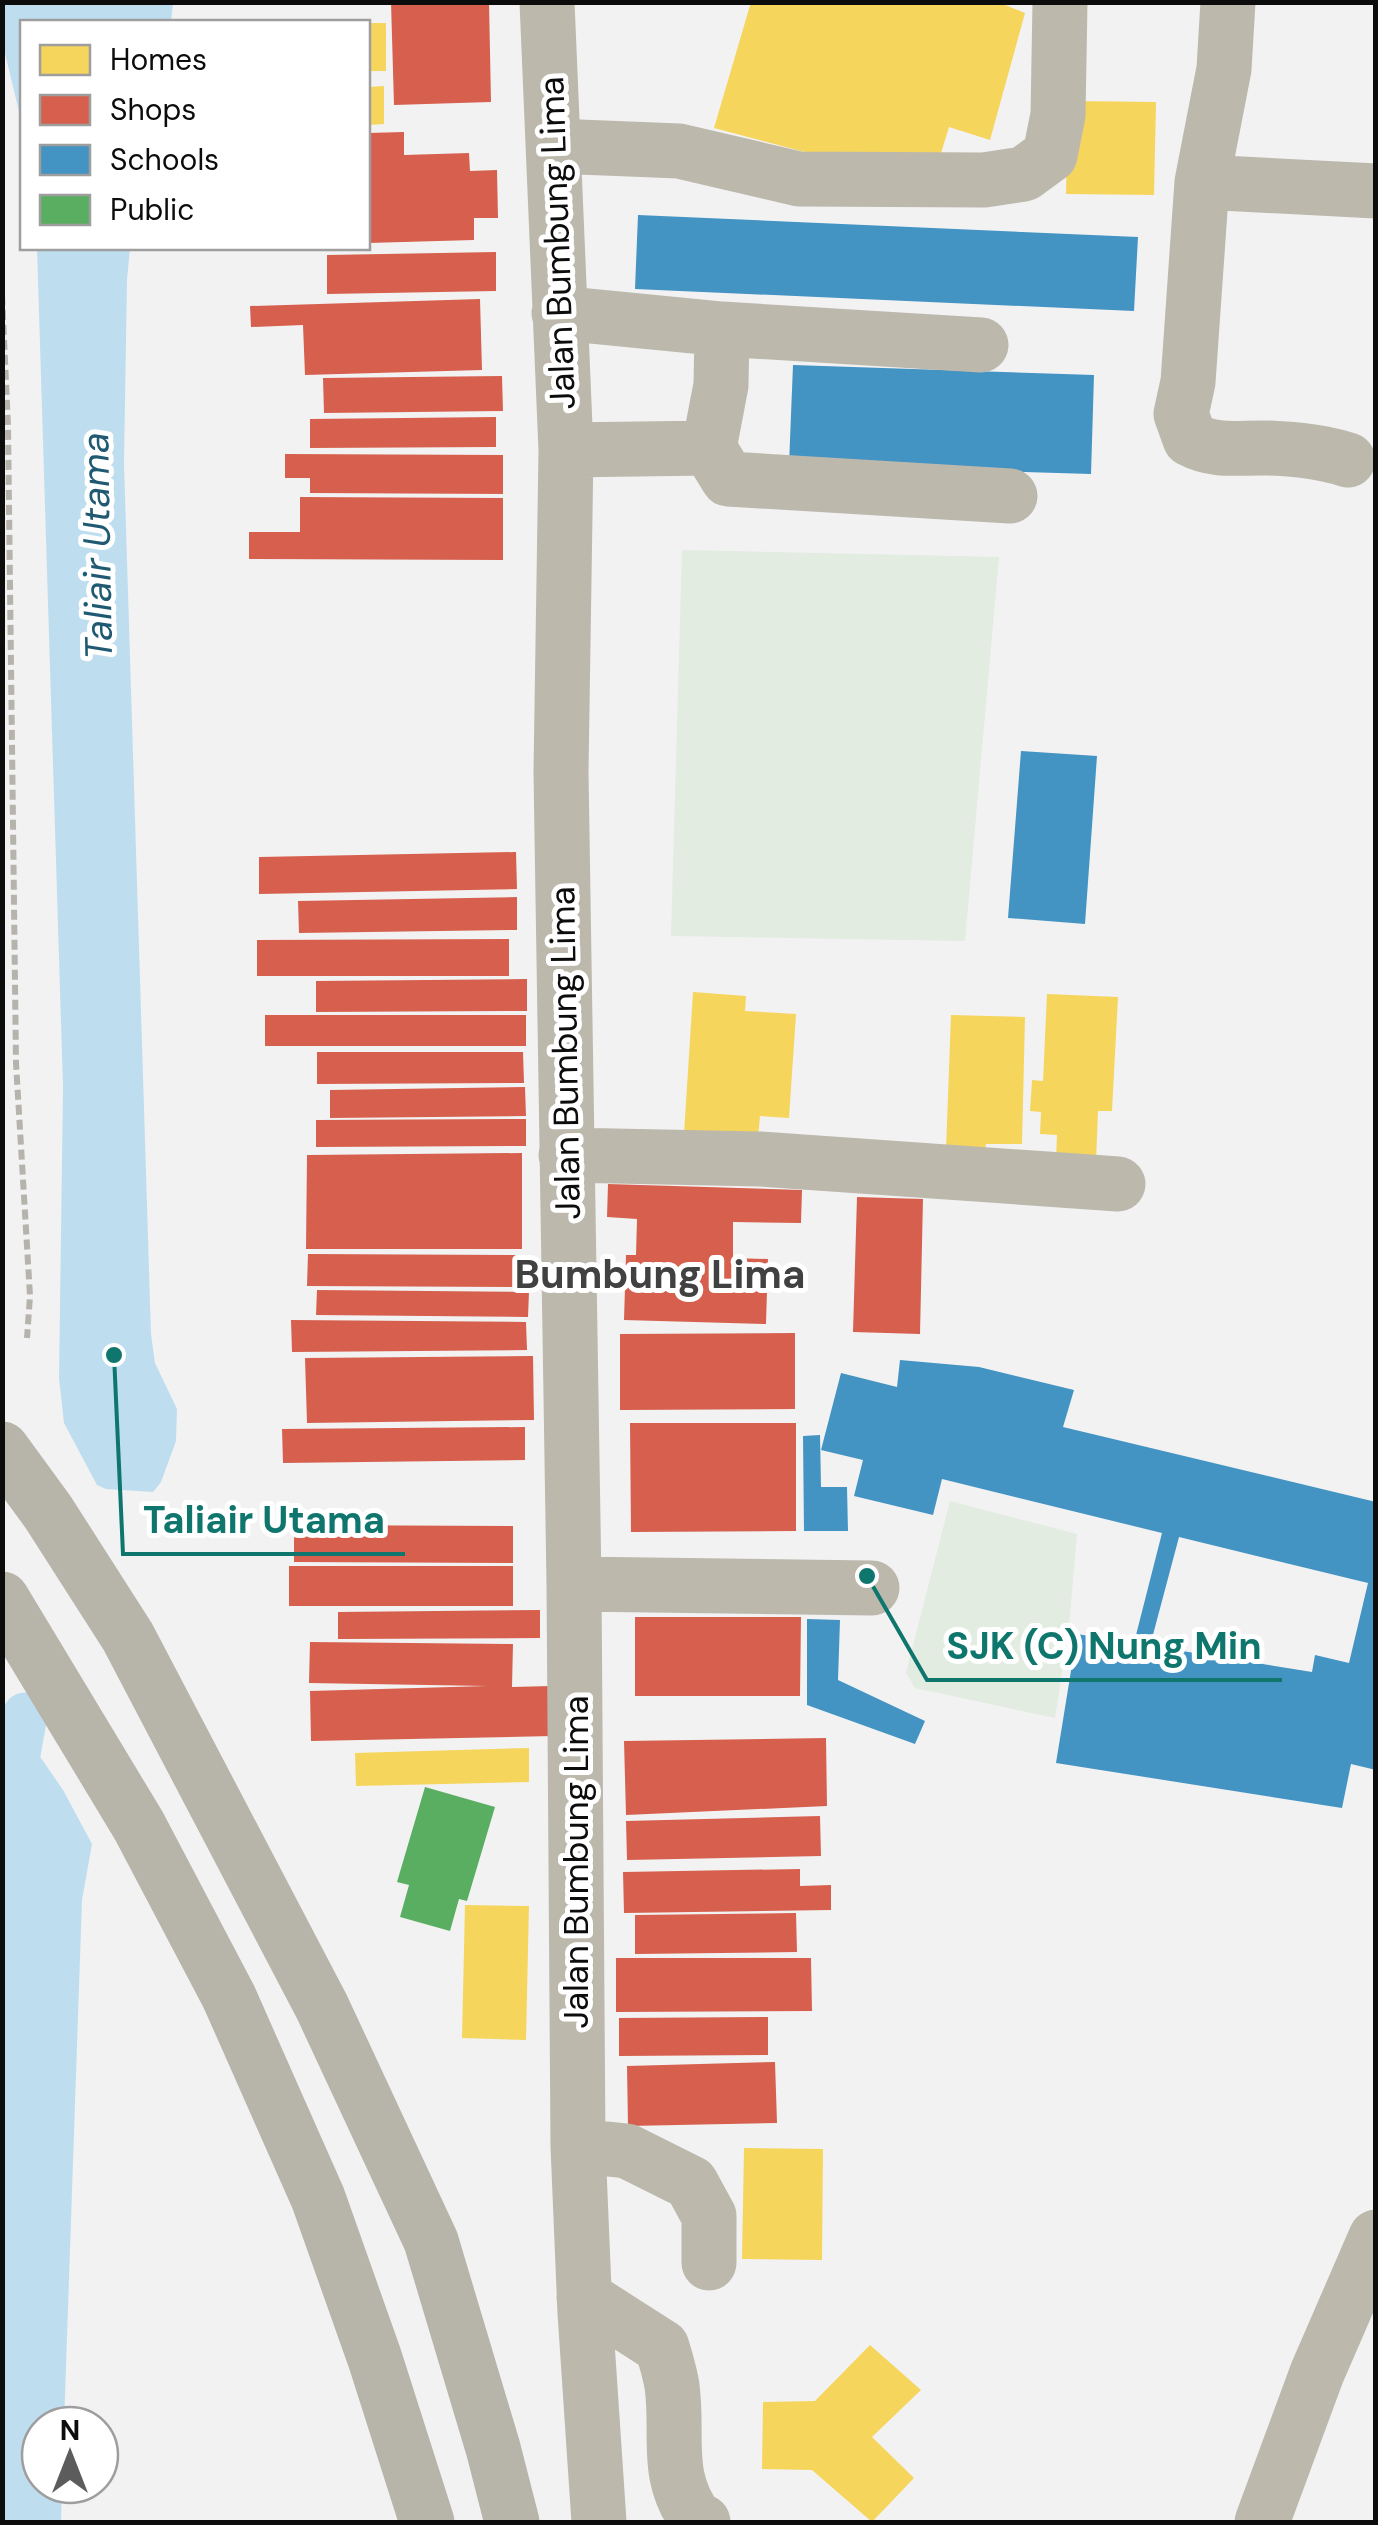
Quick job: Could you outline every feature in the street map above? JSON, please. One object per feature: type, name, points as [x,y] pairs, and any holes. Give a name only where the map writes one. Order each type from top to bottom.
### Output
[{"type":"highway","points":[[2,1449],[48,1512],[128,1637],[322,2007],[430,2241],[494,2448],[512,2522]]},
{"type":"highway","points":[[10,1611],[140,1826],[230,1997],[318,2198],[375,2358],[427,2522]]},
{"type":"street","name":"Jalan Bumbung Lima","points":[[547,2],[566,450],[561,772],[578,2146],[599,2522]]},
{"type":"street","points":[[554,146],[679,150],[798,179],[984,180],[1024,174],[1050,155],[1058,115],[1060,2]]},
{"type":"street","points":[[1228,2],[1224,69],[1202,182],[1188,382],[1181,414],[1190,439],[1204,446],[1227,451],[1266,448],[1328,454],[1348,460]]},
{"type":"street","points":[[1202,182],[1376,191]]},
{"type":"street","points":[[559,313],[722,330],[981,345]]},
{"type":"street","points":[[722,330],[721,385],[709,448],[728,479],[1010,496]]},
{"type":"street","points":[[566,450],[709,448]]},
{"type":"street","points":[[566,1155],[760,1159],[1118,1184]]},
{"type":"street","points":[[574,1584],[872,1588]]},
{"type":"street","points":[[578,2146],[628,2150],[691,2183],[708,2216],[709,2263]]},
{"type":"street","points":[[1262,2522],[1317,2373],[1376,2237]]},
{"type":"street","points":[[584,2296],[662,2347],[672,2386],[674,2456],[690,2515]]},
{"type":"street","points":[[494,2448],[525,2522]]},
{"type":"path","points":[[2,295],[8,426],[16,1063],[30,1296],[28,1338]]},
{"type":"shaded area","points":[[682,550],[999,557],[965,941],[671,936]]},
{"type":"shaded area","points":[[950,1501],[1077,1534],[1055,1718],[915,1688],[906,1673]]},
{"type":"water","points":[[3,2],[173,3],[171,20],[20,20],[20,116],[3,45]]},
{"type":"water","points":[[37,250],[130,250],[124,463],[151,1334],[155,1363],[177,1409],[176,1441],[161,1482],[153,1492],[97,1485],[64,1423],[59,1378],[63,1087]]},
{"type":"water","points":[[8,1710],[63,1790],[92,1844],[82,1900],[65,2405],[20,2405],[20,2505],[61,2505],[61,2522],[3,2522],[2,1715]]},
{"type":"building: Homes","points":[[751,2],[998,2],[1025,13],[990,140],[949,127],[941,153],[881,172],[714,128]]},
{"type":"building: Homes","points":[[370,23],[386,23],[386,71],[370,71]]},
{"type":"building: Homes","points":[[384,86],[384,124],[370,125],[370,87]]},
{"type":"building: Homes","points":[[1076,101],[1156,102],[1154,195],[1066,194],[1067,143]]},
{"type":"building: Homes","points":[[693,992],[746,996],[745,1011],[796,1014],[789,1118],[760,1116],[758,1139],[684,1134]]},
{"type":"building: Homes","points":[[1047,994],[1118,997],[1112,1111],[1098,1111],[1096,1162],[1056,1160],[1057,1135],[1040,1134],[1041,1112],[1030,1111],[1032,1080],[1043,1081]]},
{"type":"building: Homes","points":[[951,1015],[1025,1017],[1022,1144],[986,1144],[985,1151],[946,1150]]},
{"type":"building: Homes","points":[[529,1748],[529,1782],[356,1786],[355,1753]]},
{"type":"building: Homes","points":[[465,1905],[529,1906],[526,2040],[462,2038]]},
{"type":"building: Homes","points":[[744,2148],[823,2149],[822,2260],[742,2259]]},
{"type":"building: Homes","points":[[870,2345],[921,2390],[872,2437],[914,2478],[872,2522],[812,2470],[762,2469],[763,2402],[815,2401]]},
{"type":"building: Shops","points":[[391,2],[489,2],[491,102],[394,105]]},
{"type":"building: Shops","points":[[404,132],[404,155],[469,153],[470,171],[497,170],[498,218],[474,218],[474,240],[370,243],[370,133]]},
{"type":"building: Shops","points":[[496,252],[496,291],[327,294],[327,255]]},
{"type":"building: Shops","points":[[480,299],[482,370],[305,375],[303,325],[251,327],[250,306]]},
{"type":"building: Shops","points":[[502,376],[503,411],[324,413],[323,378]]},
{"type":"building: Shops","points":[[496,417],[496,447],[310,448],[310,419]]},
{"type":"building: Shops","points":[[285,454],[503,455],[503,494],[310,493],[310,478],[285,478]]},
{"type":"building: Shops","points":[[300,497],[503,498],[503,560],[249,559],[249,532],[300,532]]},
{"type":"building: Shops","points":[[516,852],[517,889],[259,894],[259,857]]},
{"type":"building: Shops","points":[[517,897],[517,930],[299,933],[298,901]]},
{"type":"building: Shops","points":[[509,939],[509,976],[257,976],[257,940]]},
{"type":"building: Shops","points":[[527,979],[527,1011],[316,1012],[316,981]]},
{"type":"building: Shops","points":[[265,1015],[526,1015],[526,1046],[265,1046]]},
{"type":"building: Shops","points":[[317,1052],[523,1052],[524,1083],[317,1084]]},
{"type":"building: Shops","points":[[525,1087],[526,1116],[330,1118],[330,1090]]},
{"type":"building: Shops","points":[[526,1119],[526,1146],[316,1147],[316,1120]]},
{"type":"building: Shops","points":[[522,1153],[522,1249],[306,1249],[307,1155]]},
{"type":"building: Shops","points":[[608,1184],[802,1190],[801,1223],[733,1222],[733,1258],[768,1259],[766,1324],[624,1320],[626,1255],[636,1255],[637,1219],[607,1217]]},
{"type":"building: Shops","points":[[857,1197],[923,1199],[920,1334],[853,1332]]},
{"type":"building: Shops","points":[[308,1254],[529,1255],[529,1287],[307,1286]]},
{"type":"building: Shops","points":[[317,1290],[529,1292],[528,1317],[316,1315]]},
{"type":"building: Shops","points":[[291,1320],[526,1322],[527,1350],[292,1352]]},
{"type":"building: Shops","points":[[795,1333],[795,1409],[620,1410],[620,1334]]},
{"type":"building: Shops","points":[[533,1356],[534,1420],[307,1423],[305,1358]]},
{"type":"building: Shops","points":[[630,1423],[796,1423],[796,1531],[631,1532]]},
{"type":"building: Shops","points":[[525,1427],[525,1460],[283,1463],[282,1429]]},
{"type":"building: Shops","points":[[294,1525],[513,1526],[513,1563],[294,1562]]},
{"type":"building: Shops","points":[[289,1566],[513,1566],[513,1606],[289,1606]]},
{"type":"building: Shops","points":[[540,1610],[540,1638],[338,1639],[338,1612]]},
{"type":"building: Shops","points":[[635,1617],[801,1617],[800,1696],[635,1696]]},
{"type":"building: Shops","points":[[310,1642],[513,1644],[512,1687],[551,1686],[553,1736],[311,1741],[310,1691],[487,1686],[309,1683]]},
{"type":"building: Shops","points":[[826,1738],[827,1806],[626,1815],[624,1741]]},
{"type":"building: Shops","points":[[820,1816],[821,1856],[627,1860],[626,1821]]},
{"type":"building: Shops","points":[[800,1869],[800,1886],[831,1885],[831,1910],[624,1913],[623,1872]]},
{"type":"building: Shops","points":[[796,1913],[797,1952],[635,1954],[635,1915]]},
{"type":"building: Shops","points":[[616,1958],[811,1958],[812,2011],[616,2012]]},
{"type":"building: Shops","points":[[768,2017],[768,2055],[619,2056],[619,2018]]},
{"type":"building: Shops","points":[[775,2062],[777,2123],[628,2126],[627,2066]]},
{"type":"building: Schools","points":[[638,215],[1138,237],[1134,311],[635,289]]},
{"type":"building: Schools","points":[[793,365],[1094,375],[1091,474],[789,465]]},
{"type":"building: Schools","points":[[1021,751],[1097,756],[1085,924],[1008,918]]},
{"type":"building: Schools","points":[[900,1360],[979,1367],[1074,1390],[1063,1427],[1376,1502],[1376,1770],[1351,1764],[1342,1808],[1056,1763],[1077,1634],[1149,1646],[1135,1639],[1162,1533],[942,1479],[933,1515],[854,1496],[863,1460],[821,1450],[841,1373],[897,1387]],"holes":[[[1179,1537],[1368,1583],[1349,1663],[1315,1655],[1312,1672],[1150,1646]]]},
{"type":"building: Schools","points":[[820,1435],[821,1487],[847,1487],[848,1531],[804,1531],[803,1436]]},
{"type":"building: Schools","points":[[807,1619],[840,1620],[838,1680],[925,1721],[915,1744],[807,1705]]},
{"type":"building: Public","points":[[425,1787],[495,1807],[467,1901],[459,1899],[450,1931],[400,1917],[409,1885],[397,1882]]},
{"type":"waterway","name":"Taliair Utama","points":[[2,1843],[25,1715]]},
{"type":"place","name":"Taliair Utama","points":[[114,1355]]},
{"type":"place","name":"SJK (C) Nung Min","points":[[867,1576]]},
{"type":"district","name":"Bumbung Lima","points":[[660,1274]]}]
